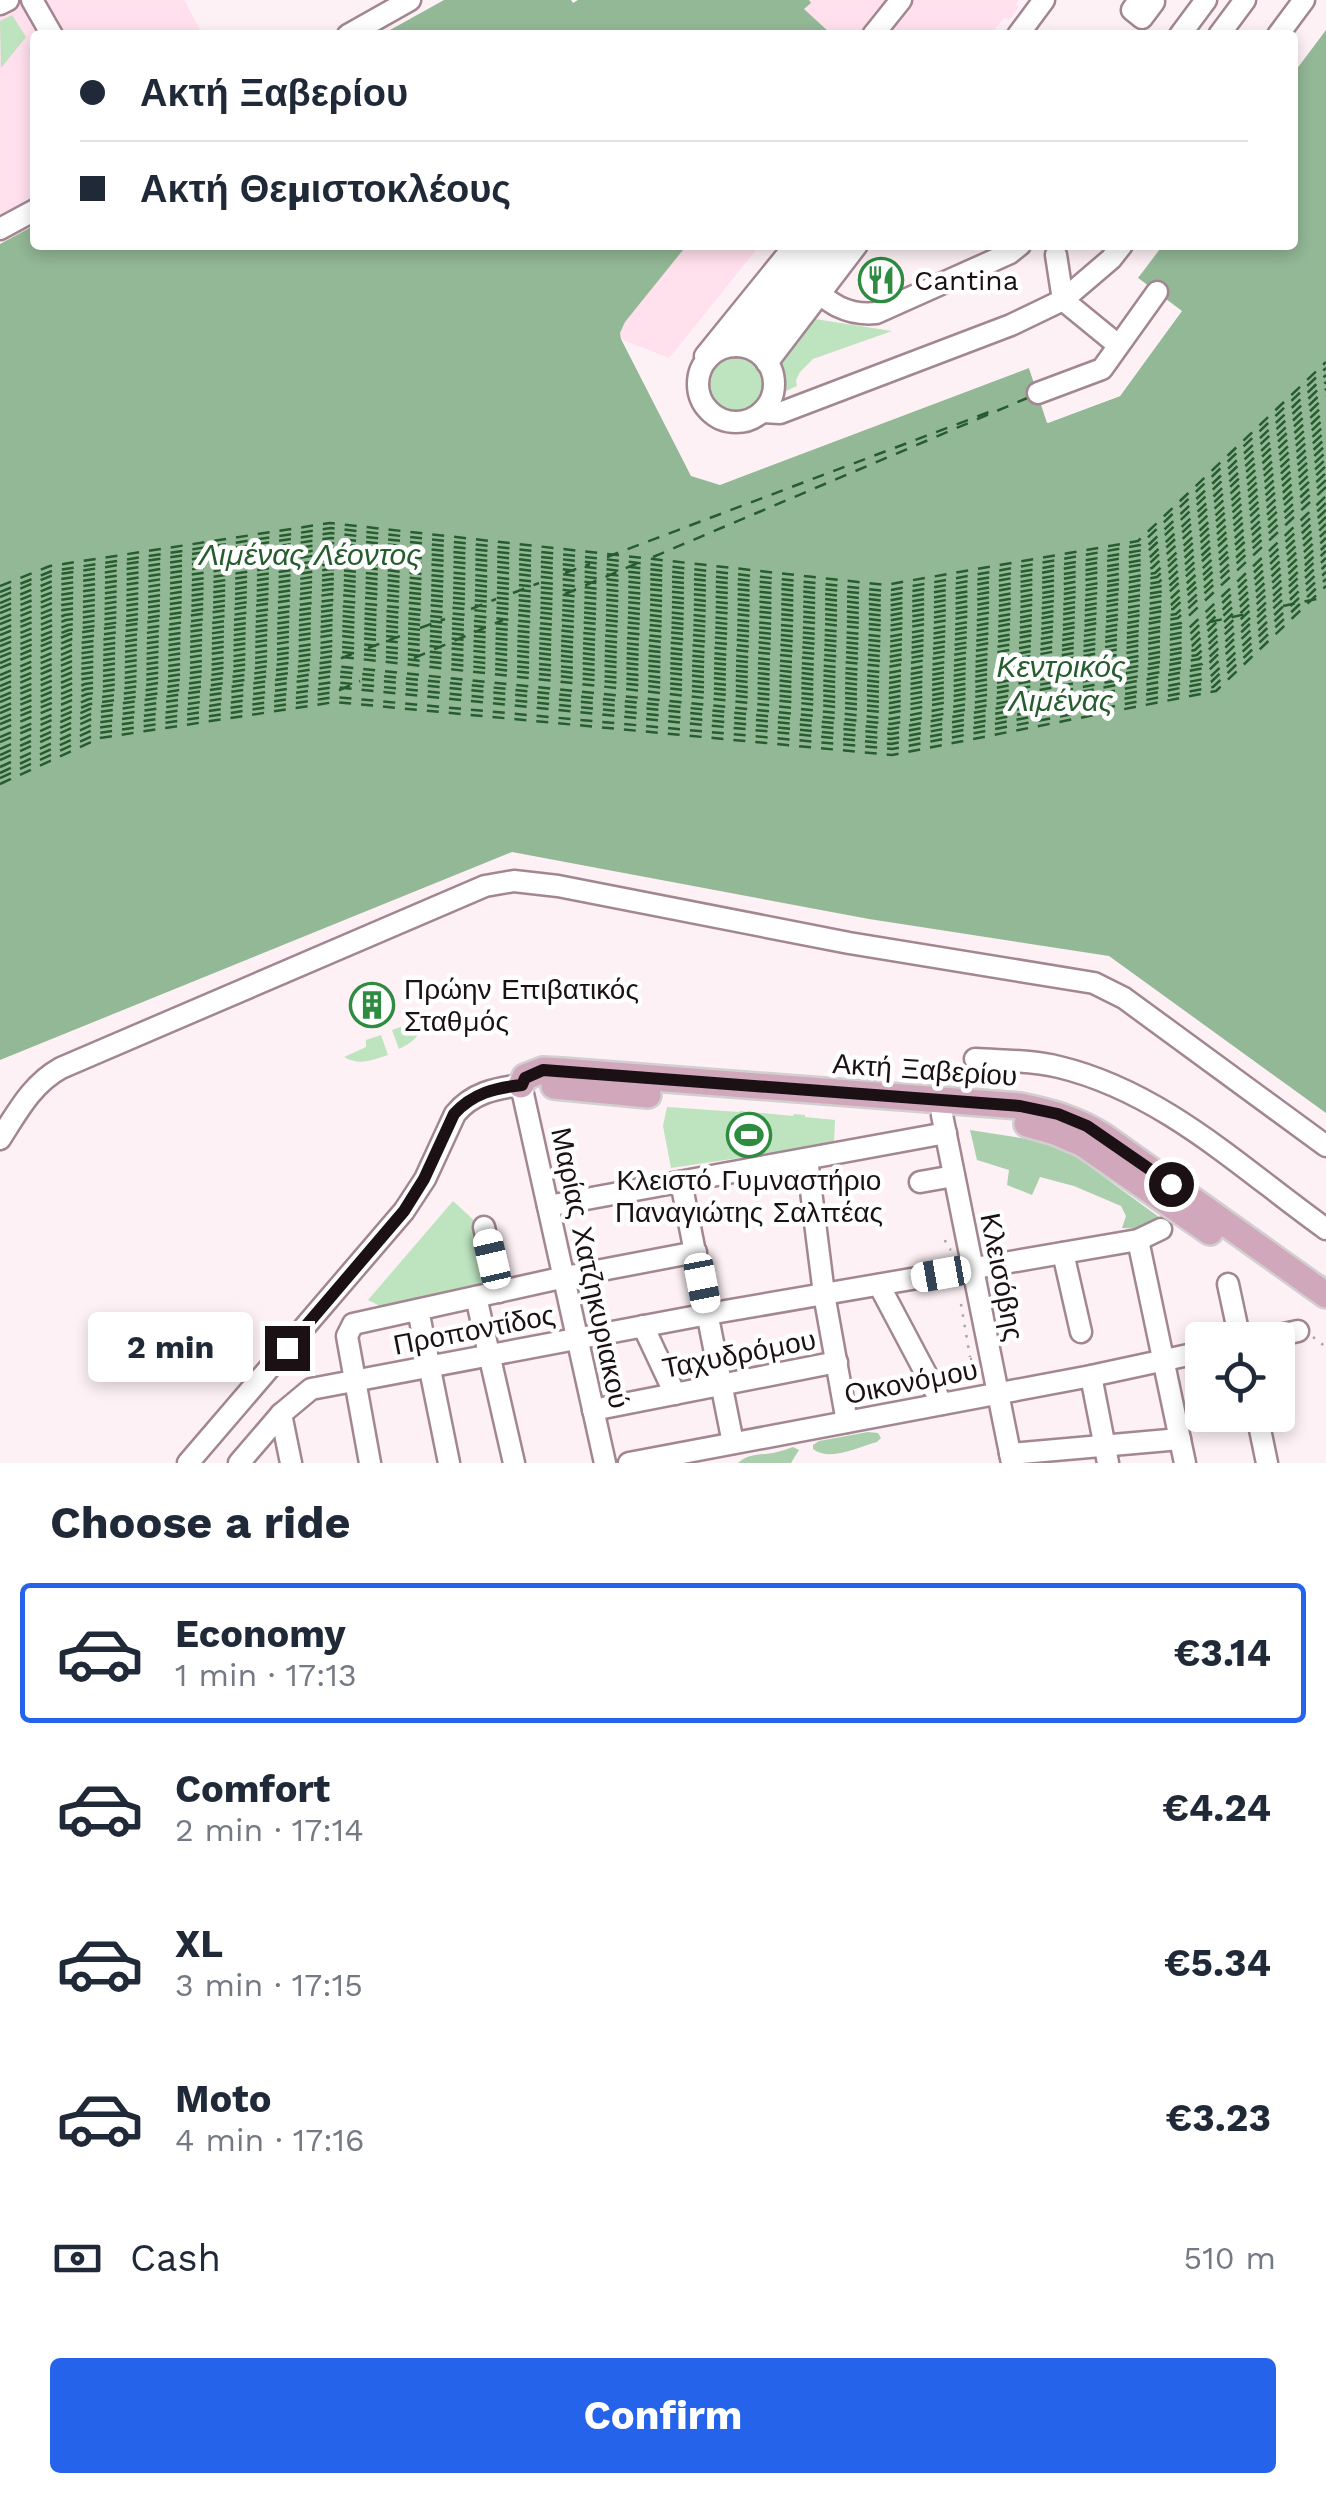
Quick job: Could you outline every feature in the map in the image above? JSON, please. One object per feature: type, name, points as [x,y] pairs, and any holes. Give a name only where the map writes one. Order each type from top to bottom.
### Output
[{"type":"main road","name":"Ακτή Ξαβερίου","points":[[523,1081],[594,1091],[1025,1124],[1056,1132],[1083,1144],[1326,1314]]},
{"type":"main road","name":"Ακτή Ξαβερίου","points":[[944,1117],[1020,1106],[1058,1114],[1087,1126],[1326,1295]]},
{"type":"street","points":[[0,4],[8,0]]},
{"type":"street","points":[[357,30],[410,0]]},
{"type":"street","points":[[877,30],[901,0]]},
{"type":"street","points":[[1006,30],[1029,0]]},
{"type":"street","points":[[1022,30],[1044,0]]},
{"type":"street","points":[[1140,0],[1132,10],[1142,18],[1152,0]]},
{"type":"street","points":[[1184,30],[1206,0]]},
{"type":"street","points":[[1222,30],[1245,0]]},
{"type":"street","points":[[1282,30],[1304,0]]},
{"type":"street","points":[[0,229],[30,213]]},
{"type":"street","points":[[752,352],[773,376],[770,402],[762,412],[740,422],[718,417],[701,398],[699,375],[706,354],[791,250]]},
{"type":"street","points":[[752,352],[815,250]]},
{"type":"street","points":[[814,290],[836,250]]},
{"type":"street","points":[[699,375],[715,352],[752,352],[852,250]]},
{"type":"street","points":[[814,290],[846,312],[876,313],[1014,250]]},
{"type":"street","points":[[1054,250],[1063,300],[1118,346]]},
{"type":"street","points":[[762,412],[780,413],[1011,325],[1063,300],[1118,250]]},
{"type":"street","points":[[1038,393],[1102,369],[1157,292]]},
{"type":"street","points":[[0,1139],[40,1082],[61,1068],[484,886],[514,881],[1094,984],[1124,998],[1326,1146]]},
{"type":"street","points":[[975,1059],[1054,1066],[1130,1093],[1174,1116],[1326,1229]]},
{"type":"street","points":[[188,1463],[404,1211],[424,1179],[454,1114],[480,1094],[523,1081]]},
{"type":"street","name":"Μαρίας Χατζηκυριακού","points":[[523,1081],[605,1463]]},
{"type":"street","points":[[548,1206],[806,1159],[944,1117]]},
{"type":"street","name":"Κλεισόβης","points":[[944,1117],[1011,1458]]},
{"type":"street","points":[[806,1159],[824,1294],[847,1422]]},
{"type":"street","points":[[921,1185],[955,1178]]},
{"type":"street","points":[[680,1182],[733,1443]]},
{"type":"street","points":[[484,1226],[499,1292]]},
{"type":"street","name":"Προποντίδος","points":[[239,1463],[281,1414],[312,1389],[708,1314],[1138,1240],[1162,1229]]},
{"type":"street","points":[[1138,1240],[1185,1463]]},
{"type":"street","points":[[370,1463],[347,1336],[353,1324],[696,1252]]},
{"type":"street","points":[[1064,1253],[1082,1332]]},
{"type":"street","points":[[879,1284],[942,1404]]},
{"type":"street","points":[[1228,1284],[1236,1322]]},
{"type":"street","points":[[476,1297],[514,1463]]},
{"type":"street","points":[[418,1310],[449,1463]]},
{"type":"street","points":[[643,1326],[675,1394]]},
{"type":"street","name":"Οικονόμου","points":[[629,1463],[1185,1356]]},
{"type":"street","name":"Ταχυδρόμου","points":[[593,1410],[837,1362]]},
{"type":"street","points":[[1090,1376],[1106,1454]]},
{"type":"street","points":[[281,1414],[291,1463]]},
{"type":"street","points":[[1261,1432],[1267,1463]]},
{"type":"street","points":[[1011,1458],[1106,1454],[1180,1439]]},
{"type":"path","points":[[945,1240],[950,1250]]},
{"type":"path","points":[[960,1304],[975,1383]]},
{"type":"shaded area","points":[[0,0],[184,0],[200,30],[30,30],[30,204],[0,220]]},
{"type":"shaded area","points":[[809,0],[1019,0],[1015,5],[1019,7],[994,30],[827,30],[804,9],[811,3]]},
{"type":"shaded area","points":[[12,15],[26,37],[1,68],[0,21]]},
{"type":"shaded area","points":[[683,250],[756,250],[669,358],[621,339],[625,322]]},
{"type":"shaded area","points":[[815,319],[892,331],[813,359],[800,372],[797,386],[784,392],[785,376],[779,360]]},
{"type":"shaded area","points":[[736,356],[756,364],[764,384],[756,404],[736,412],[716,404],[708,384],[716,364]]},
{"type":"shaded area","points":[[426,1020],[419,1034],[399,1049],[392,1030],[406,1025],[409,1028]]},
{"type":"shaded area","points":[[381,1035],[388,1055],[361,1062],[344,1057],[366,1047],[366,1040]]},
{"type":"shaded area","name":"Κλειστό Γυμναστήριο Παναγιώτης Σαλπέας","points":[[667,1107],[835,1120],[834,1144],[671,1168],[663,1126]]},
{"type":"shaded area","points":[[970,1130],[1059,1144],[1163,1220],[1144,1229],[1122,1228],[1126,1216],[1121,1206],[1074,1186],[1040,1177],[1032,1195],[1007,1185],[1009,1170],[977,1160]]},
{"type":"shaded area","points":[[453,1201],[479,1225],[494,1288],[392,1312],[368,1300]]},
{"type":"shaded area","points":[[878,1433],[881,1438],[836,1454],[813,1449],[819,1441]]},
{"type":"shaded area","points":[[793,1447],[799,1450],[791,1463],[738,1463],[752,1456]]},
{"type":"water","points":[[444,0],[809,0],[811,3],[804,9],[827,30],[390,30]]},
{"type":"water","points":[[1326,30],[1326,1113],[1109,956],[869,919],[512,852],[0,1060],[0,244],[30,228],[30,250],[683,250],[620,333],[691,476],[720,485],[1029,368],[1048,423],[1120,396],[1181,311],[1138,278],[1159,250],[1298,250],[1298,67]]},
{"type":"pier","points":[[1138,278],[1182,311],[1120,396],[1047,423],[1029,368],[1033,364],[1051,416],[1116,392],[1175,312],[1135,282]]},
{"type":"ferry route","points":[[0,586],[50,566],[330,523],[885,585],[1138,541],[1326,362]]},
{"type":"ferry route","points":[[0,592],[52,571],[331,528],[885,591],[1140,545],[1326,368]]},
{"type":"ferry route","points":[[0,597],[53,575],[331,533],[885,596],[1143,550],[1326,375]]},
{"type":"ferry route","points":[[0,603],[55,580],[331,538],[886,601],[1145,554],[1326,382]]},
{"type":"ferry route","points":[[0,608],[56,585],[331,543],[886,606],[1148,559],[1326,389]]},
{"type":"ferry route","points":[[653,557],[1032,396]]},
{"type":"ferry route","points":[[0,613],[58,590],[331,548],[886,611],[1150,563],[1326,396]]},
{"type":"ferry route","points":[[0,619],[59,595],[331,553],[886,616],[1152,568],[1326,403]]},
{"type":"ferry route","points":[[607,557],[997,409]]},
{"type":"ferry route","points":[[0,624],[60,600],[331,559],[886,621],[1155,573],[1326,410]]},
{"type":"ferry route","points":[[0,630],[62,605],[331,564],[887,626],[1157,577],[1326,417]]},
{"type":"ferry route","points":[[0,635],[63,610],[331,569],[887,631],[1159,582],[1326,424]]},
{"type":"ferry route","points":[[0,641],[65,615],[332,574],[887,637],[1162,586],[1326,431]]},
{"type":"ferry route","points":[[0,646],[66,620],[332,579],[887,642],[1164,591],[1326,438]]},
{"type":"ferry route","points":[[0,652],[68,625],[332,584],[887,647],[1166,595],[1326,445]]},
{"type":"ferry route","points":[[0,657],[69,630],[332,589],[888,652],[1169,600],[1326,452]]},
{"type":"ferry route","points":[[0,663],[70,634],[332,594],[888,657],[1171,605],[1326,459]]},
{"type":"ferry route","points":[[0,668],[72,639],[332,600],[888,662],[1173,609],[1326,466]]},
{"type":"ferry route","points":[[0,675],[73,644],[332,605],[888,667],[1176,614],[1326,473]]},
{"type":"ferry route","points":[[0,680],[75,649],[333,610],[888,673],[1178,618],[1326,480]]},
{"type":"ferry route","points":[[0,686],[76,654],[333,615],[889,678],[1181,623],[1326,487]]},
{"type":"ferry route","points":[[0,697],[79,664],[333,625],[889,688],[1185,632],[1326,496]]},
{"type":"ferry route","points":[[0,702],[80,669],[333,630],[889,693],[1188,636],[1326,503]]},
{"type":"ferry route","points":[[0,708],[82,674],[333,635],[890,698],[1190,641],[1326,510]]},
{"type":"ferry route","points":[[0,713],[83,679],[333,641],[890,703],[1192,646],[1326,517]]},
{"type":"ferry route","points":[[0,719],[85,684],[333,646],[890,708],[1195,650],[1326,524]]},
{"type":"ferry route","points":[[0,724],[86,689],[333,651],[890,713],[1197,655],[1326,531]]},
{"type":"ferry route","points":[[0,730],[87,694],[334,656],[890,719],[1199,659],[1326,538]]},
{"type":"ferry route","points":[[0,742],[90,704],[334,666],[891,724],[1202,664],[1326,545]]},
{"type":"ferry route","points":[[0,749],[92,708],[334,671],[891,729],[1204,668],[1326,551]]},
{"type":"ferry route","points":[[0,755],[93,713],[334,676],[891,734],[1206,673],[1326,558]]},
{"type":"ferry route","points":[[565,594],[645,560]]},
{"type":"ferry route","points":[[565,573],[590,564]]},
{"type":"ferry route","points":[[0,760],[94,718],[334,682],[891,739],[1209,678],[1326,565]]},
{"type":"ferry route","points":[[0,767],[96,723],[334,687],[891,744],[1211,682],[1326,572]]},
{"type":"ferry route","points":[[0,778],[99,733],[335,697],[892,749],[1213,687],[1326,579]]},
{"type":"ferry route","points":[[513,593],[539,583]]},
{"type":"ferry route","points":[[0,784],[100,738],[335,702],[892,755],[1216,691],[1326,586]]},
{"type":"ferry route","points":[[1283,606],[1326,597]]},
{"type":"ferry route","points":[[471,609],[496,599]]},
{"type":"ferry route","points":[[1210,622],[1246,614]]},
{"type":"ferry route","points":[[420,628],[445,619]]},
{"type":"ferry route","points":[[0,691],[77,659],[333,620],[889,683],[1188,626]]},
{"type":"ferry route","points":[[414,658],[503,620]]},
{"type":"ferry route","points":[[368,648],[403,635]]},
{"type":"ferry route","points":[[0,737],[89,699],[334,661],[352,654]]},
{"type":"ferry route","points":[[0,773],[97,728],[335,692],[360,681]]},
{"type":"place","name":"Cantina","points":[[881,280]]},
{"type":"place","name":"Πρώην Επιβατικός Σταθμός","points":[[372,1005]]},
{"type":"place","name":"Κλειστό Γυμναστήριο Παναγιώτης Σαλπέας","points":[[749,1135]]},
{"type":"route","points":[[287,1348],[404,1211],[424,1179],[454,1114],[480,1094],[522,1085],[525,1078],[543,1070],[1020,1106],[1058,1114],[1087,1126],[1171,1184]]},
{"type":"water label","name":"Λιμένας Λέοντος","points":[[310,554]]},
{"type":"water label","name":"Κεντρικός Λιμένας","points":[[1061,683]]}]
